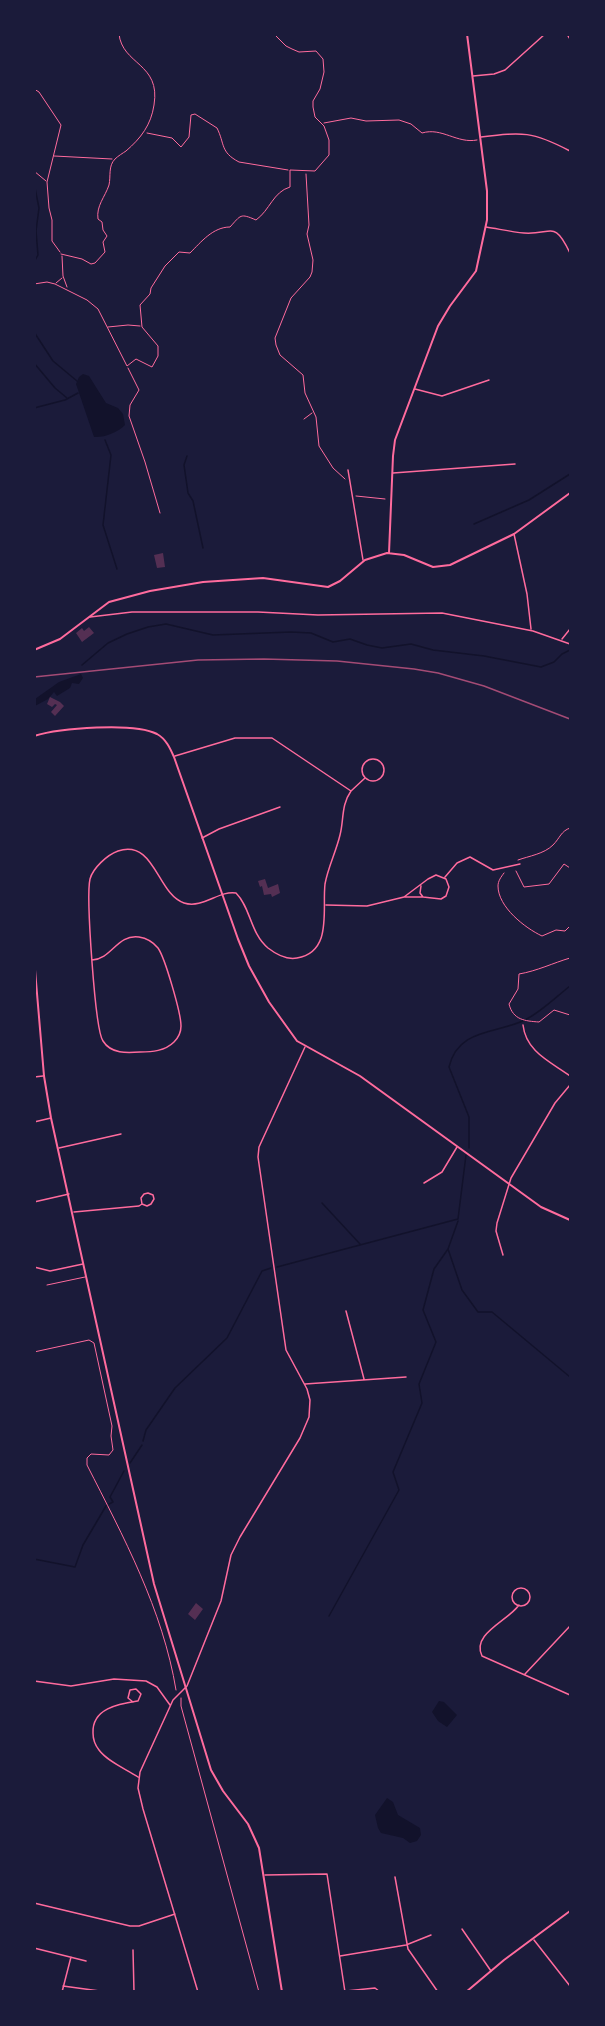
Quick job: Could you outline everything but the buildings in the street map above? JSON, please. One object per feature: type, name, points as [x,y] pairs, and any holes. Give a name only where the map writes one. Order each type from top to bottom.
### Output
[{"type":"street","points":[[389,553],[394,444],[441,321],[476,271],[485,227],[488,195],[468,34]]},
{"type":"street","points":[[473,76],[494,74],[505,70],[544,34]]},
{"type":"street","points":[[567,34],[570,39]]},
{"type":"street","points":[[480,139],[523,133],[537,135],[570,151]]},
{"type":"street","points":[[485,227],[526,233],[551,231],[561,236],[570,253]]},
{"type":"street","points":[[414,389],[442,396],[489,380]]},
{"type":"street","points":[[392,473],[515,464]]},
{"type":"street","points":[[348,470],[364,561]]},
{"type":"street","points":[[34,650],[60,639],[107,603],[121,598],[203,582],[268,578],[328,587],[340,581],[364,561],[389,553],[405,556],[431,567],[441,567],[457,562],[514,534],[570,493]]},
{"type":"street","points":[[514,534],[527,594],[531,630]]},
{"type":"street","points":[[89,617],[132,612],[258,612],[313,615],[439,612],[531,630],[570,644]]},
{"type":"street","points":[[562,640],[570,629]]},
{"type":"street","points":[[34,736],[65,729],[139,729],[161,737],[174,757],[249,966],[290,1033],[305,1047],[360,1076],[541,1207],[570,1221]]},
{"type":"street","points":[[174,757],[235,738],[272,738],[351,792]]},
{"type":"street","points":[[372,759],[380,762],[384,770],[380,778],[374,781],[364,778],[362,769],[366,761],[372,759]]},
{"type":"street","points":[[92,960],[104,957],[117,943],[127,938],[142,937],[155,944],[162,957],[180,1019],[180,1032],[173,1043],[158,1050],[117,1052],[107,1046],[99,1031],[92,960],[89,916],[90,878],[99,865],[114,853],[130,850],[141,853],[149,861],[170,891],[183,903],[197,904],[232,892],[238,894],[261,941],[278,955],[291,958],[306,955],[318,944],[323,934],[326,879],[340,835],[345,801],[364,778]]},
{"type":"street","points":[[202,838],[280,807]]},
{"type":"street","points":[[445,878],[458,862],[470,857],[494,870],[520,864]]},
{"type":"street","points":[[324,904],[366,906],[404,897],[441,899],[446,896],[448,882],[440,875],[432,876],[404,897]]},
{"type":"street","points":[[420,886],[420,893],[423,897]]},
{"type":"street","points":[[34,958],[44,1076],[51,1118],[154,1584],[212,1770],[223,1791],[253,1834],[259,1848],[282,1992]]},
{"type":"street","points":[[34,1025],[40,1024]]},
{"type":"street","points":[[523,1025],[530,1045],[545,1059],[570,1076]]},
{"type":"street","points":[[198,1992],[143,1809],[138,1777],[170,1706],[175,1697],[187,1686],[221,1601],[226,1570],[233,1550],[309,1418],[310,1400],[286,1350],[258,1157],[259,1147],[305,1047]]},
{"type":"street","points":[[34,1077],[44,1076]]},
{"type":"street","points":[[503,1255],[496,1232],[499,1214],[509,1184],[555,1102],[570,1086]]},
{"type":"street","points":[[34,1122],[51,1118]]},
{"type":"street","points":[[58,1149],[121,1134]]},
{"type":"street","points":[[424,1183],[442,1172],[457,1147]]},
{"type":"street","points":[[73,1212],[142,1204],[147,1206],[154,1201],[153,1195],[148,1192],[144,1194],[141,1198],[142,1204]]},
{"type":"street","points":[[34,1202],[69,1194]]},
{"type":"street","points":[[34,1267],[50,1270],[84,1264]]},
{"type":"street","points":[[346,1311],[364,1380]]},
{"type":"street","points":[[304,1384],[406,1377]]},
{"type":"street","points":[[519,1605],[514,1602],[512,1596],[514,1591],[522,1588],[528,1590],[530,1599],[527,1603],[519,1605],[513,1614],[485,1634],[479,1647],[483,1656],[570,1695]]},
{"type":"street","points":[[525,1675],[570,1626]]},
{"type":"street","points":[[34,1681],[71,1686],[114,1679],[146,1680],[157,1687],[170,1706]]},
{"type":"street","points":[[133,1702],[128,1698],[128,1694],[132,1689],[136,1689],[141,1698],[138,1701],[133,1702],[108,1707],[94,1723],[93,1736],[100,1752],[138,1777]]},
{"type":"street","points":[[264,1875],[327,1874],[345,1991],[375,1988],[380,1992]]},
{"type":"street","points":[[395,1877],[406,1945],[438,1992]]},
{"type":"street","points":[[34,1903],[130,1926],[139,1926],[175,1914]]},
{"type":"street","points":[[466,1992],[532,1938],[570,1911]]},
{"type":"street","points":[[462,1929],[491,1972]]},
{"type":"street","points":[[339,1956],[406,1945],[431,1935]]},
{"type":"street","points":[[532,1938],[570,1986]]},
{"type":"street","points":[[34,1948],[86,1960]]},
{"type":"street","points":[[133,1950],[134,1992]]},
{"type":"street","points":[[62,1992],[71,1957]]},
{"type":"street","points":[[63,1986],[107,1992]]},
{"type":"lane","points":[[47,1286],[87,1276]]},
{"type":"path","points":[[61,254],[82,259],[91,264],[95,263],[105,252],[103,242],[107,236],[102,222],[98,219],[98,212],[109,184],[109,174],[114,159],[146,133],[154,105],[152,78],[125,49],[119,34]]},
{"type":"path","points":[[146,133],[172,138],[182,147],[189,137],[191,115],[195,114],[217,128],[223,149],[239,162],[306,172],[315,171],[329,155],[329,140],[322,124],[315,117],[313,107],[324,75],[323,59],[315,51],[299,52],[286,46],[274,34]]},
{"type":"path","points":[[34,89],[39,92],[61,125],[47,182],[52,220],[52,242],[61,254],[63,276],[68,290]]},
{"type":"path","points":[[322,124],[351,118],[366,121],[399,120],[411,124],[422,133],[430,130],[451,135],[462,141],[480,139]]},
{"type":"path","points":[[54,156],[114,159]]},
{"type":"path","points":[[142,327],[140,304],[150,294],[151,288],[165,266],[179,252],[190,253],[202,240],[221,226],[230,226],[240,216],[244,215],[256,220],[263,215],[277,194],[290,187],[290,170]]},
{"type":"path","points":[[34,171],[47,182]]},
{"type":"path","points":[[306,172],[312,272],[291,298],[275,338],[276,345],[280,355],[303,375],[305,393],[316,417],[319,446],[333,468],[347,480],[354,496],[392,500]]},
{"type":"path","points":[[55,284],[63,276]]},
{"type":"path","points":[[34,284],[47,282],[55,284],[87,300],[98,309],[108,327],[139,390],[130,405],[129,416],[160,513]]},
{"type":"path","points":[[108,327],[128,325],[142,327],[155,339],[158,356],[150,367],[136,359],[127,366]]},
{"type":"path","points":[[304,419],[313,412]]},
{"type":"path","points":[[570,828],[561,834],[553,845],[537,854],[518,860],[514,866],[524,887],[549,884],[564,864],[570,868]]},
{"type":"path","points":[[507,869],[499,882],[499,893],[522,926],[542,936],[556,930],[565,931],[570,926]]},
{"type":"path","points":[[570,958],[546,968],[519,974],[518,989],[509,1004],[512,1012],[523,1021],[539,1022],[554,1010],[570,1015]]},
{"type":"path","points":[[35,1352],[89,1340],[94,1343],[112,1426],[113,1450],[109,1455],[91,1454],[87,1458],[87,1465],[142,1581],[156,1619],[176,1690]]},
{"type":"path","points":[[181,1697],[181,1706],[259,1992]]},
{"type":"shaded area","points":[[83,374],[89,376],[106,403],[118,408],[123,414],[125,425],[119,430],[94,437],[76,384]]},
{"type":"shaded area","points":[[81,674],[83,678],[79,684],[72,683],[70,688],[57,696],[54,692],[48,699],[35,706],[35,699],[59,682]]},
{"type":"shaded area","points":[[439,1701],[444,1702],[457,1715],[447,1727],[438,1721],[432,1712]]},
{"type":"shaded area","points":[[387,1798],[393,1802],[398,1815],[420,1828],[421,1835],[417,1841],[410,1843],[403,1838],[381,1833],[375,1815]]},
{"type":"waterway","points":[[34,183],[39,208],[36,231],[38,255],[34,262]]},
{"type":"waterway","points":[[34,332],[53,361],[77,381]]},
{"type":"waterway","points":[[34,363],[55,388],[67,398]]},
{"type":"waterway","points":[[34,408],[65,400],[78,393]]},
{"type":"waterway","points":[[105,440],[111,455],[103,525],[117,569]]},
{"type":"waterway","points":[[187,456],[184,465],[188,493],[193,501],[203,548]]},
{"type":"waterway","points":[[474,524],[529,500],[570,474]]},
{"type":"waterway","points":[[82,665],[108,643],[148,627],[166,624],[213,635],[291,632],[311,633],[333,642],[350,639],[382,648],[411,644],[433,650],[484,656],[541,667],[554,662],[570,650]]},
{"type":"waterway","points":[[469,1148],[469,1117],[449,1067],[454,1054],[461,1045],[479,1034],[531,1017],[570,986]]},
{"type":"waterway","points":[[277,1267],[458,1219],[466,1155]]},
{"type":"waterway","points":[[322,1203],[360,1244]]},
{"type":"waterway","points":[[458,1221],[448,1249],[462,1290],[478,1312],[492,1312],[570,1377]]},
{"type":"waterway","points":[[329,1616],[399,1490],[393,1472],[422,1403],[419,1384],[436,1342],[423,1310],[434,1269],[448,1249]]},
{"type":"waterway","points":[[143,1441],[146,1430],[175,1388],[227,1338],[262,1271],[271,1268]]},
{"type":"waterway","points":[[130,1463],[142,1445]]},
{"type":"waterway","points":[[109,1504],[113,1502],[110,1497],[124,1471]]},
{"type":"waterway","points":[[34,1559],[75,1567],[83,1545],[106,1506]]},
{"type":"railway","points":[[34,677],[198,660],[337,661],[438,673],[484,686],[570,719]]}]
